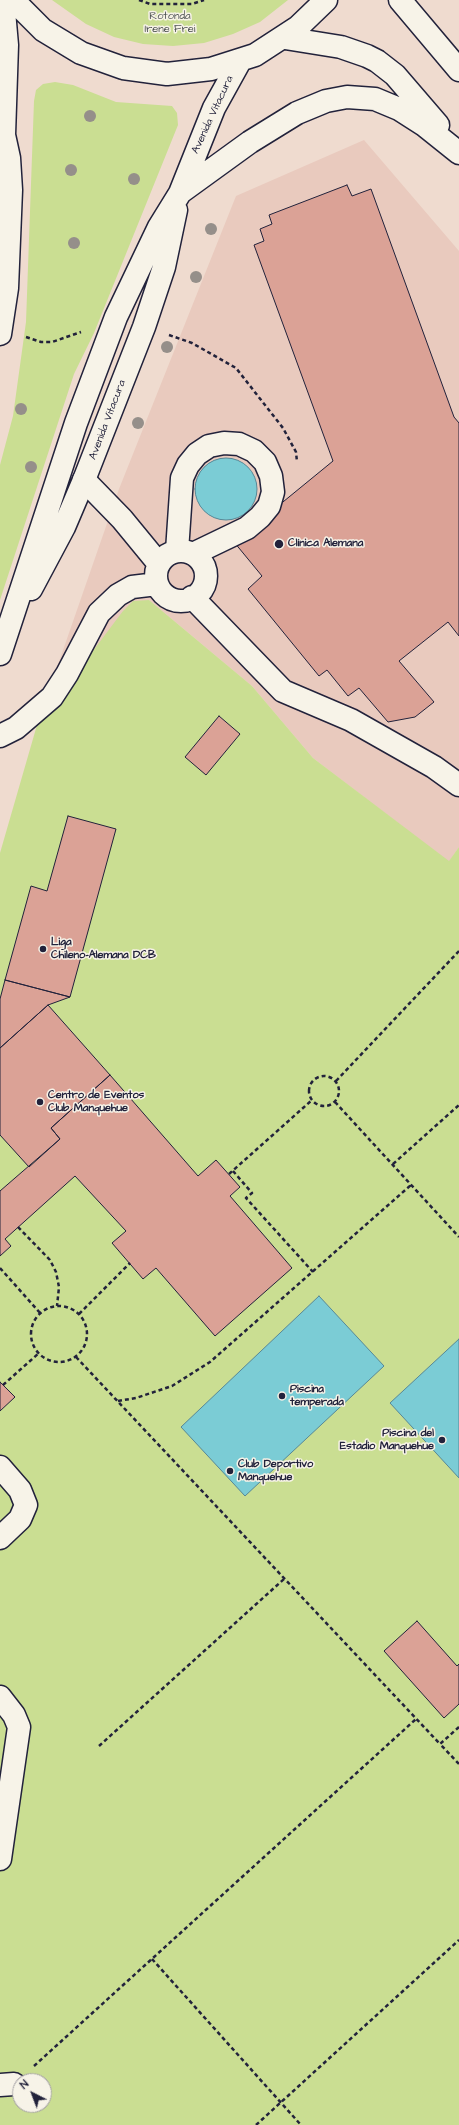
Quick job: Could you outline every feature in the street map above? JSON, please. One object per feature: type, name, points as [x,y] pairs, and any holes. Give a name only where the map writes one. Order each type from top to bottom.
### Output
[{"type":"main road","points":[[0,333],[7,288],[11,232],[9,158],[2,142],[7,45],[3,0]]},
{"type":"main road","points":[[13,0],[32,20],[55,39],[95,60],[123,68],[152,73],[182,73],[211,69],[240,61],[285,38],[311,16],[326,0]]},
{"type":"main road","points":[[400,0],[459,70]]},
{"type":"main road","points":[[285,38],[342,47],[378,61],[395,75],[459,151]]},
{"type":"main road","name":"Avenida Vitacura","points":[[3,645],[61,533],[84,480],[144,327],[164,267],[180,193],[214,108],[240,61]]},
{"type":"main road","points":[[180,193],[250,142],[297,114],[326,101],[348,97],[375,99],[398,108],[459,151]]},
{"type":"main road","name":"Avenida Vitacura","points":[[3,645],[76,423],[116,317],[159,227],[180,193]]},
{"type":"main road","points":[[0,736],[16,728],[52,697],[67,674],[99,613],[118,595],[158,574],[169,554],[185,553],[247,528],[260,517],[269,506],[273,492],[271,476],[265,462],[254,451],[239,444],[224,443],[210,446],[197,454],[188,465],[182,478],[185,553]]},
{"type":"main road","points":[[84,480],[122,518],[158,574],[166,596],[174,599],[181,600],[192,597],[201,590],[206,575],[200,560],[185,553]]},
{"type":"main road","points":[[192,597],[283,691],[351,720],[434,768],[459,785]]},
{"type":"main road","points":[[0,1467],[20,1490],[26,1505],[20,1519],[0,1538]]},
{"type":"main road","points":[[0,1697],[14,1715],[19,1727],[0,1859]]},
{"type":"path","points":[[139,0],[150,4],[192,4],[204,0]]},
{"type":"path","points":[[0,333],[23,336],[42,342],[52,342],[83,331],[90,326],[99,312],[116,317]]},
{"type":"path","points":[[144,327],[192,343],[236,368],[282,428],[296,452],[297,465]]},
{"type":"path","points":[[336,1081],[459,951]]},
{"type":"path","points":[[326,1076],[336,1081],[340,1090],[335,1102],[324,1106],[315,1104],[309,1091],[312,1082],[316,1078],[326,1076]]},
{"type":"path","points":[[230,1174],[312,1100]]},
{"type":"path","points":[[335,1102],[459,1237]]},
{"type":"path","points":[[392,1164],[459,1105]]},
{"type":"path","points":[[233,1172],[252,1193],[246,1198],[313,1272]]},
{"type":"path","points":[[117,1401],[154,1393],[190,1376],[210,1362],[411,1185]]},
{"type":"path","points":[[18,1227],[50,1260],[56,1272],[59,1287],[57,1306]]},
{"type":"path","points":[[79,1314],[130,1263]]},
{"type":"path","points":[[0,1268],[41,1314]]},
{"type":"path","points":[[57,1306],[65,1307],[79,1314],[87,1331],[86,1341],[76,1357],[66,1361],[56,1362],[47,1359],[39,1353],[34,1346],[32,1329],[35,1320],[41,1314],[48,1309],[57,1306]]},
{"type":"path","points":[[3,1385],[39,1353]]},
{"type":"path","points":[[76,1357],[459,1764]]},
{"type":"path","points":[[99,1746],[284,1578]]},
{"type":"path","points":[[7,2084],[152,1960],[416,1719]]},
{"type":"path","points":[[440,1744],[459,1727]]},
{"type":"path","points":[[256,2125],[459,1940]]},
{"type":"path","points":[[152,1960],[301,2125]]},
{"type":"shaded area","name":"Clínica Alemana","points":[[364,140],[459,251],[459,847],[449,862],[313,758],[252,686],[149,600],[37,725],[119,489],[236,196]]},
{"type":"green space","name":"Rotonda Irene Frei","points":[[52,0],[288,0],[260,22],[233,34],[204,43],[173,46],[143,44],[114,37],[86,24]]},
{"type":"green space","points":[[55,82],[73,85],[116,102],[172,106],[177,113],[178,125],[94,333],[74,374],[0,600],[0,465],[13,416],[26,322],[34,101],[36,90],[43,84]]},
{"type":"green space","name":"Club Deportivo Manquehue","points":[[149,600],[252,686],[313,758],[449,861],[459,847],[459,2125],[0,2125],[0,853],[37,725],[123,611],[133,601]]},
{"type":"water","points":[[226,458],[243,463],[248,467],[252,472],[257,489],[252,506],[248,511],[243,515],[226,520],[209,515],[204,511],[200,506],[195,489],[200,472],[204,467],[209,463]]},
{"type":"water","name":"Piscina temperada","points":[[319,1296],[384,1366],[245,1496],[181,1427]]},
{"type":"water","name":"Piscina del Estadio Manquehue","points":[[459,1339],[459,1478],[390,1403]]},
{"type":"building","points":[[347,185],[352,196],[371,189],[454,417],[459,423],[459,636],[448,622],[399,661],[434,702],[415,717],[388,722],[359,688],[348,696],[327,670],[319,676],[248,589],[262,576],[234,542],[333,461],[254,245],[264,241],[260,229],[272,224],[269,215]]},
{"type":"building","points":[[219,716],[240,734],[206,775],[185,757]]},
{"type":"building","points":[[68,816],[116,829],[70,997],[5,980],[31,886],[47,891]]},
{"type":"building","points":[[5,980],[70,997],[48,1005],[0,1048],[0,999]]},
{"type":"building","name":"Centro de Eventos Club Manquehue","points":[[48,1005],[110,1075],[51,1128],[60,1139],[29,1167],[0,1135],[0,1048]]},
{"type":"building","points":[[110,1075],[198,1176],[216,1160],[240,1187],[230,1196],[292,1268],[215,1336],[156,1268],[143,1279],[112,1243],[126,1231],[75,1176],[5,1239],[11,1246],[0,1256],[0,1191],[60,1139],[51,1128]]},
{"type":"building","points":[[0,1382],[15,1397],[0,1411]]},
{"type":"building","points":[[417,1621],[457,1666],[459,1664],[459,1704],[444,1718],[384,1651]]},
{"type":"place","name":"Clínica Alemana","points":[[279,544]]},
{"type":"place","name":"Liga Chileno-Alemana DCB","points":[[43,949]]},
{"type":"place","name":"Centro de Eventos Club Manquehue","points":[[40,1102]]},
{"type":"place","name":"Piscina temperada","points":[[282,1396]]},
{"type":"place","name":"Piscina del Estadio Manquehue","points":[[442,1440]]},
{"type":"place","name":"Club Deportivo Manquehue","points":[[230,1471]]}]
